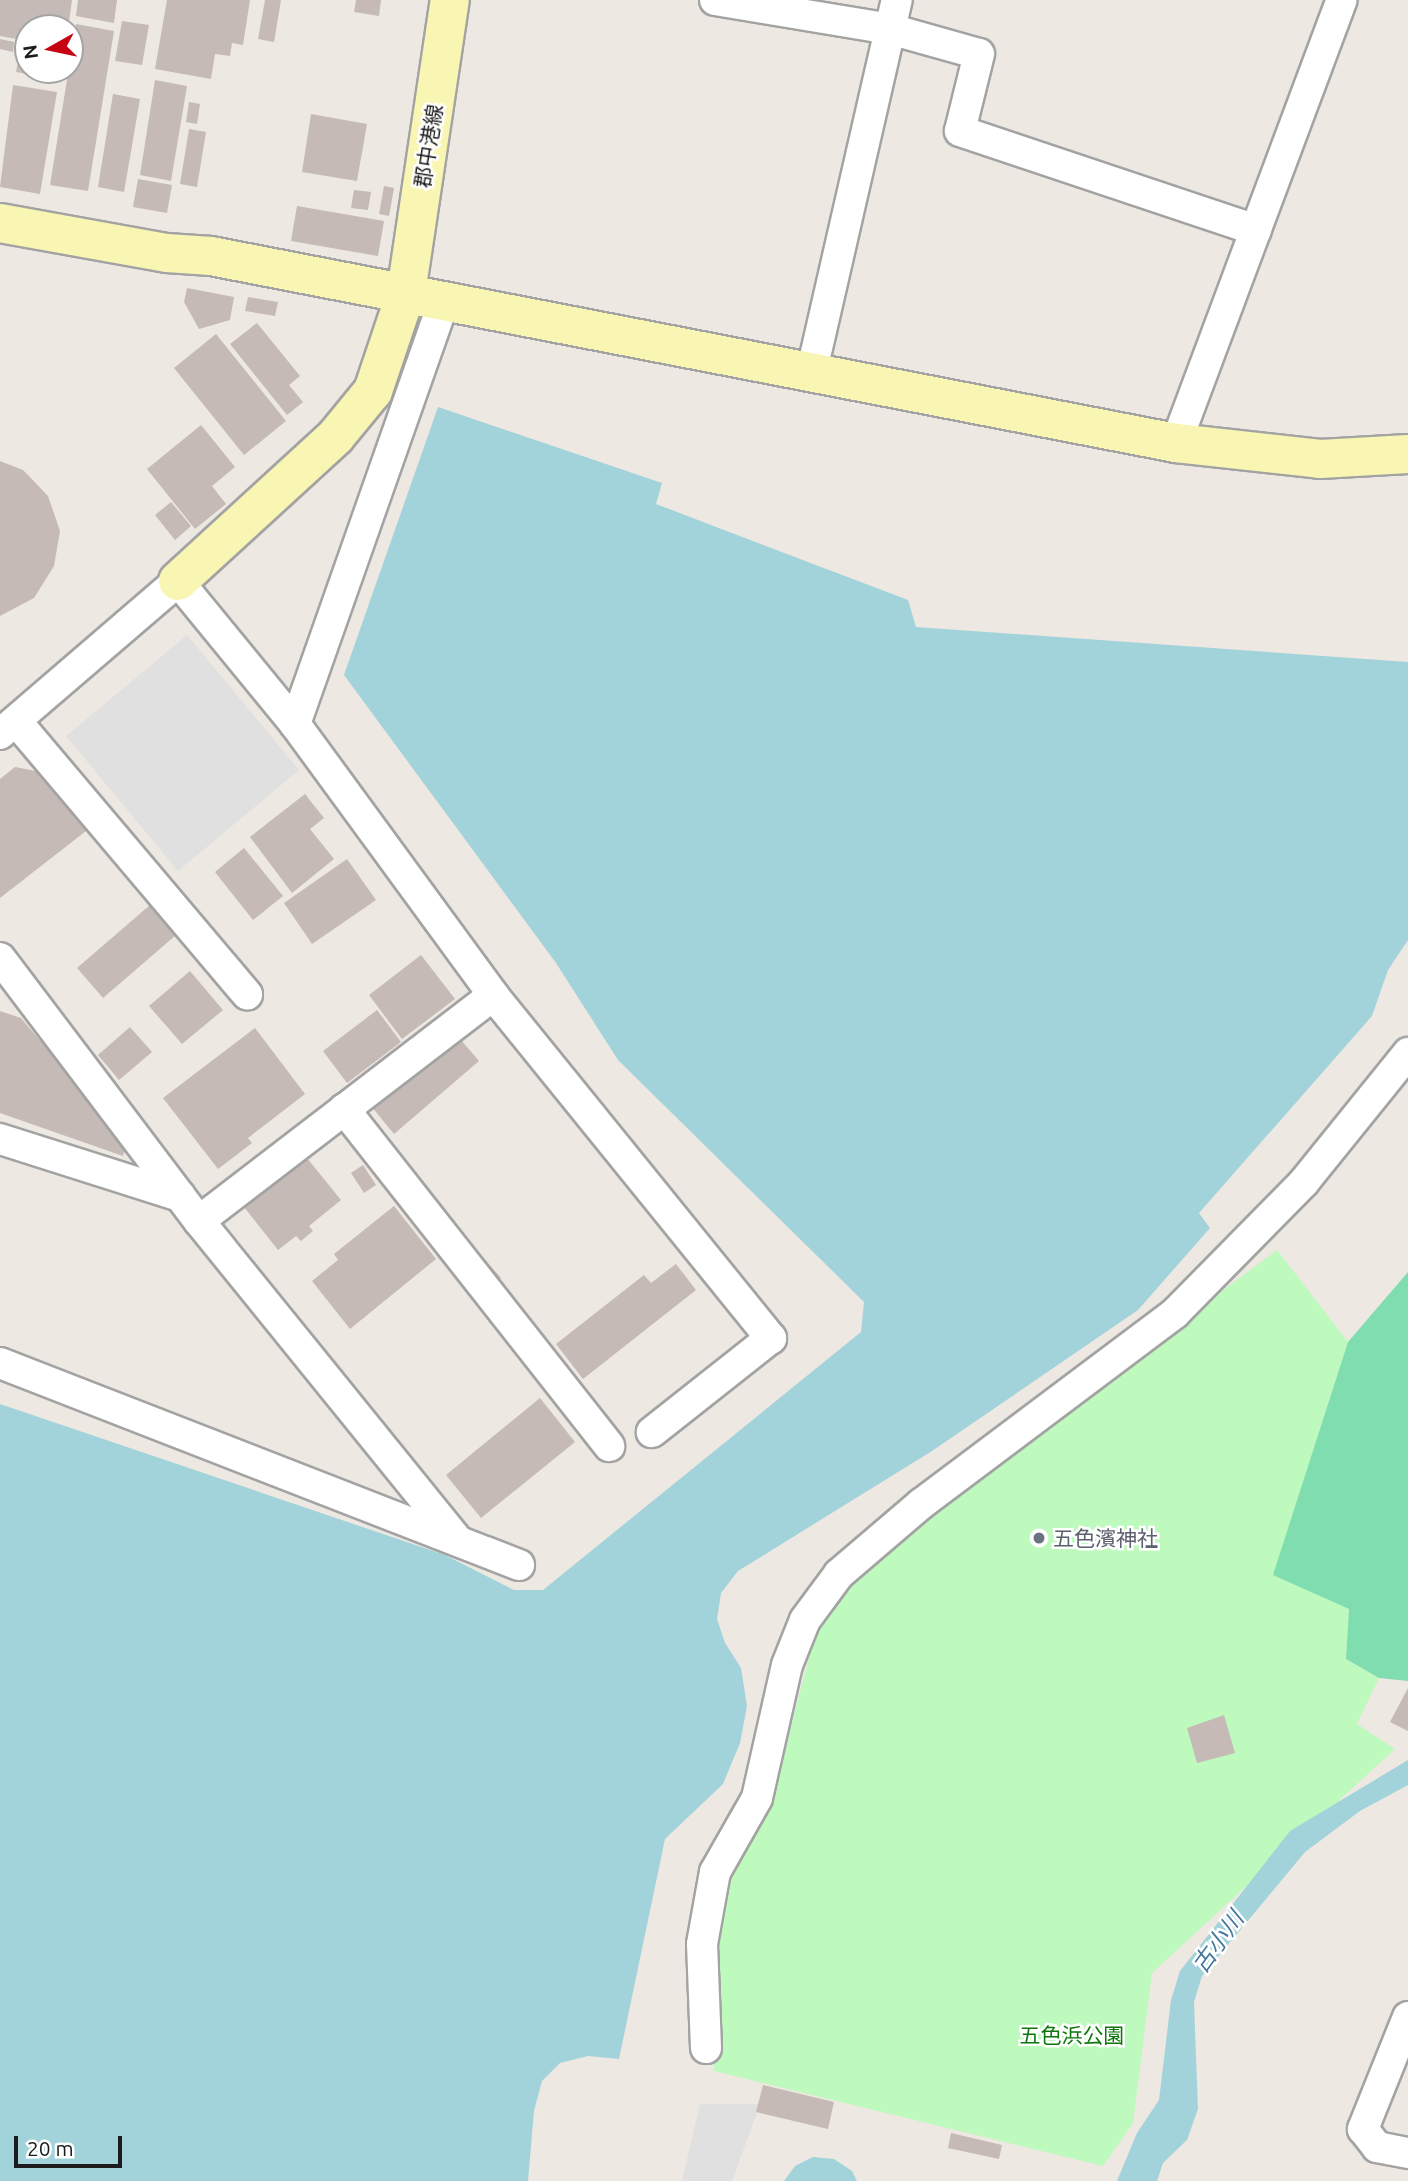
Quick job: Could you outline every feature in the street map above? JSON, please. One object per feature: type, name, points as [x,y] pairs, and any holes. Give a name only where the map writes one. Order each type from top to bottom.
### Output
[{"type":"street","name":"郡中港線","points":[[178,581],[336,436],[373,391],[405,293],[450,0]]},
{"type":"street","points":[[715,0],[890,29],[979,54],[960,131],[1256,230]]},
{"type":"street","points":[[812,370],[897,0]]},
{"type":"street","points":[[1176,443],[1342,0]]},
{"type":"street","points":[[0,223],[167,253],[211,256],[812,370],[1176,443],[1320,459],[1408,454]]},
{"type":"street","points":[[295,724],[444,300]]},
{"type":"street","points":[[247,994],[8,727],[178,581],[295,724],[493,995],[771,1338],[652,1432]]},
{"type":"street","points":[[0,958],[199,1221],[457,1540]]},
{"type":"street","points":[[199,1221],[493,995]]},
{"type":"street","points":[[706,2048],[702,1944],[715,1872],[757,1798],[787,1665],[805,1620],[839,1574],[921,1503],[1175,1313],[1304,1182],[1408,1053]]},
{"type":"street","points":[[344,1109],[610,1446]]},
{"type":"street","points":[[1,1143],[180,1196]]},
{"type":"street","points":[[0,1363],[519,1565]]},
{"type":"street","points":[[1408,2017],[1363,2129],[1377,2147],[1408,2152]]},
{"type":"green space","name":"五色浜公園","points":[[1277,1250],[1348,1342],[1274,1575],[1349,1609],[1346,1659],[1379,1678],[1357,1724],[1395,1749],[1152,1973],[1133,2123],[1103,2166],[714,2071],[717,1955],[727,1882],[770,1808],[815,1634],[856,1578],[1136,1355]]},
{"type":"green space","points":[[1408,1272],[1408,1681],[1379,1678],[1346,1659],[1349,1609],[1273,1575],[1348,1342]]},
{"type":"shaded area","points":[[187,635],[299,770],[178,871],[66,736]]},
{"type":"shaded area","points":[[700,2104],[760,2104],[732,2181],[682,2181]]},
{"type":"water","points":[[438,407],[662,483],[656,504],[908,600],[916,627],[1408,662],[1408,940],[1388,970],[1372,1016],[1199,1213],[1210,1228],[1138,1310],[932,1451],[738,1571],[721,1593],[717,1619],[725,1643],[741,1668],[747,1706],[740,1743],[723,1784],[665,1839],[619,2059],[588,2056],[560,2063],[542,2081],[534,2111],[528,2181],[0,2181],[0,1404],[445,1555],[514,1590],[543,1590],[861,1332],[864,1302],[618,1060],[556,963],[344,675]]},
{"type":"water","name":"古小川","points":[[1408,1760],[1408,1785],[1360,1811],[1305,1852],[1202,1976],[1194,2002],[1198,2109],[1187,2140],[1163,2163],[1157,2181],[1117,2181],[1137,2133],[1159,2100],[1171,2000],[1180,1971],[1290,1831]]},
{"type":"water","points":[[813,2157],[834,2159],[852,2171],[857,2181],[784,2181],[795,2166]]},
{"type":"building","points":[[0,0],[72,0],[70,14],[14,14],[14,39],[0,36]]},
{"type":"building","points":[[78,0],[117,0],[114,23],[76,14]]},
{"type":"building","points":[[167,0],[250,0],[243,45],[232,43],[230,56],[215,54],[211,79],[155,69]]},
{"type":"building","points":[[265,0],[281,0],[274,42],[258,39]]},
{"type":"building","points":[[356,0],[381,0],[379,16],[354,12]]},
{"type":"building","points":[[122,21],[149,25],[142,65],[115,61]]},
{"type":"building","points":[[84,25],[114,31],[88,191],[50,185],[66,84],[84,84]]},
{"type":"building","points":[[0,39],[14,42],[13,52],[0,49]]},
{"type":"building","points":[[155,80],[187,86],[171,181],[140,175]]},
{"type":"building","points":[[13,85],[57,92],[40,194],[0,187]]},
{"type":"building","points":[[113,94],[140,99],[124,192],[98,187]]},
{"type":"building","points":[[189,102],[200,104],[197,124],[186,122]]},
{"type":"building","points":[[311,114],[367,124],[357,181],[302,172]]},
{"type":"building","points":[[189,129],[206,132],[197,187],[180,184]]},
{"type":"building","points":[[138,179],[172,185],[167,213],[133,207]]},
{"type":"building","points":[[384,186],[394,188],[389,216],[379,214]]},
{"type":"building","points":[[354,190],[371,192],[368,210],[351,208]]},
{"type":"building","points":[[297,206],[384,221],[378,256],[291,241]]},
{"type":"building","points":[[187,288],[234,297],[230,320],[199,329],[184,302]]},
{"type":"building","points":[[248,297],[278,302],[275,316],[245,311]]},
{"type":"building","points":[[257,323],[300,376],[289,385],[303,402],[287,415],[230,344]]},
{"type":"building","points":[[216,334],[286,421],[244,455],[174,368]]},
{"type":"building","points":[[201,425],[235,467],[212,486],[226,504],[195,529],[147,469]]},
{"type":"building","points":[[0,461],[23,470],[48,496],[60,531],[54,566],[34,598],[0,616]]},
{"type":"building","points":[[171,502],[191,526],[175,540],[155,515]]},
{"type":"building","points":[[15,767],[41,772],[86,831],[0,898],[0,779]]},
{"type":"building","points":[[305,794],[324,818],[310,829],[334,859],[292,893],[250,837]]},
{"type":"building","points":[[244,848],[283,896],[253,920],[215,872]]},
{"type":"building","points":[[347,859],[376,900],[312,944],[284,903]]},
{"type":"building","points":[[150,905],[176,935],[103,998],[77,968]]},
{"type":"building","points":[[421,955],[455,999],[402,1039],[369,995]]},
{"type":"building","points":[[190,971],[223,1010],[182,1044],[149,1006]]},
{"type":"building","points":[[377,1010],[401,1042],[347,1083],[323,1051]]},
{"type":"building","points":[[0,1011],[21,1018],[127,1143],[123,1156],[0,1113]]},
{"type":"building","points":[[130,1027],[152,1052],[119,1080],[98,1055]]},
{"type":"building","points":[[255,1028],[305,1094],[248,1138],[252,1143],[218,1169],[163,1098]]},
{"type":"building","points":[[455,1033],[479,1061],[394,1134],[371,1106]]},
{"type":"building","points":[[302,1152],[341,1200],[309,1226],[313,1231],[301,1241],[296,1236],[278,1250],[240,1202]]},
{"type":"building","points":[[363,1165],[376,1185],[364,1193],[351,1173]]},
{"type":"building","points":[[394,1206],[436,1259],[350,1329],[312,1281],[338,1260],[334,1254]]},
{"type":"building","points":[[486,1261],[501,1278],[494,1283],[480,1266]]},
{"type":"building","points":[[676,1264],[696,1290],[583,1379],[556,1344],[644,1275],[651,1283]]},
{"type":"building","points":[[540,1398],[575,1442],[481,1518],[446,1475]]},
{"type":"building","points":[[1408,1688],[1408,1731],[1390,1722]]},
{"type":"building","points":[[1224,1715],[1235,1753],[1197,1763],[1187,1728]]},
{"type":"building","points":[[763,2085],[834,2102],[828,2129],[756,2112]]},
{"type":"building","points":[[951,2133],[1002,2145],[999,2159],[948,2148]]},
{"type":"place","name":"五色濱神社","points":[[1039,1538]]}]
